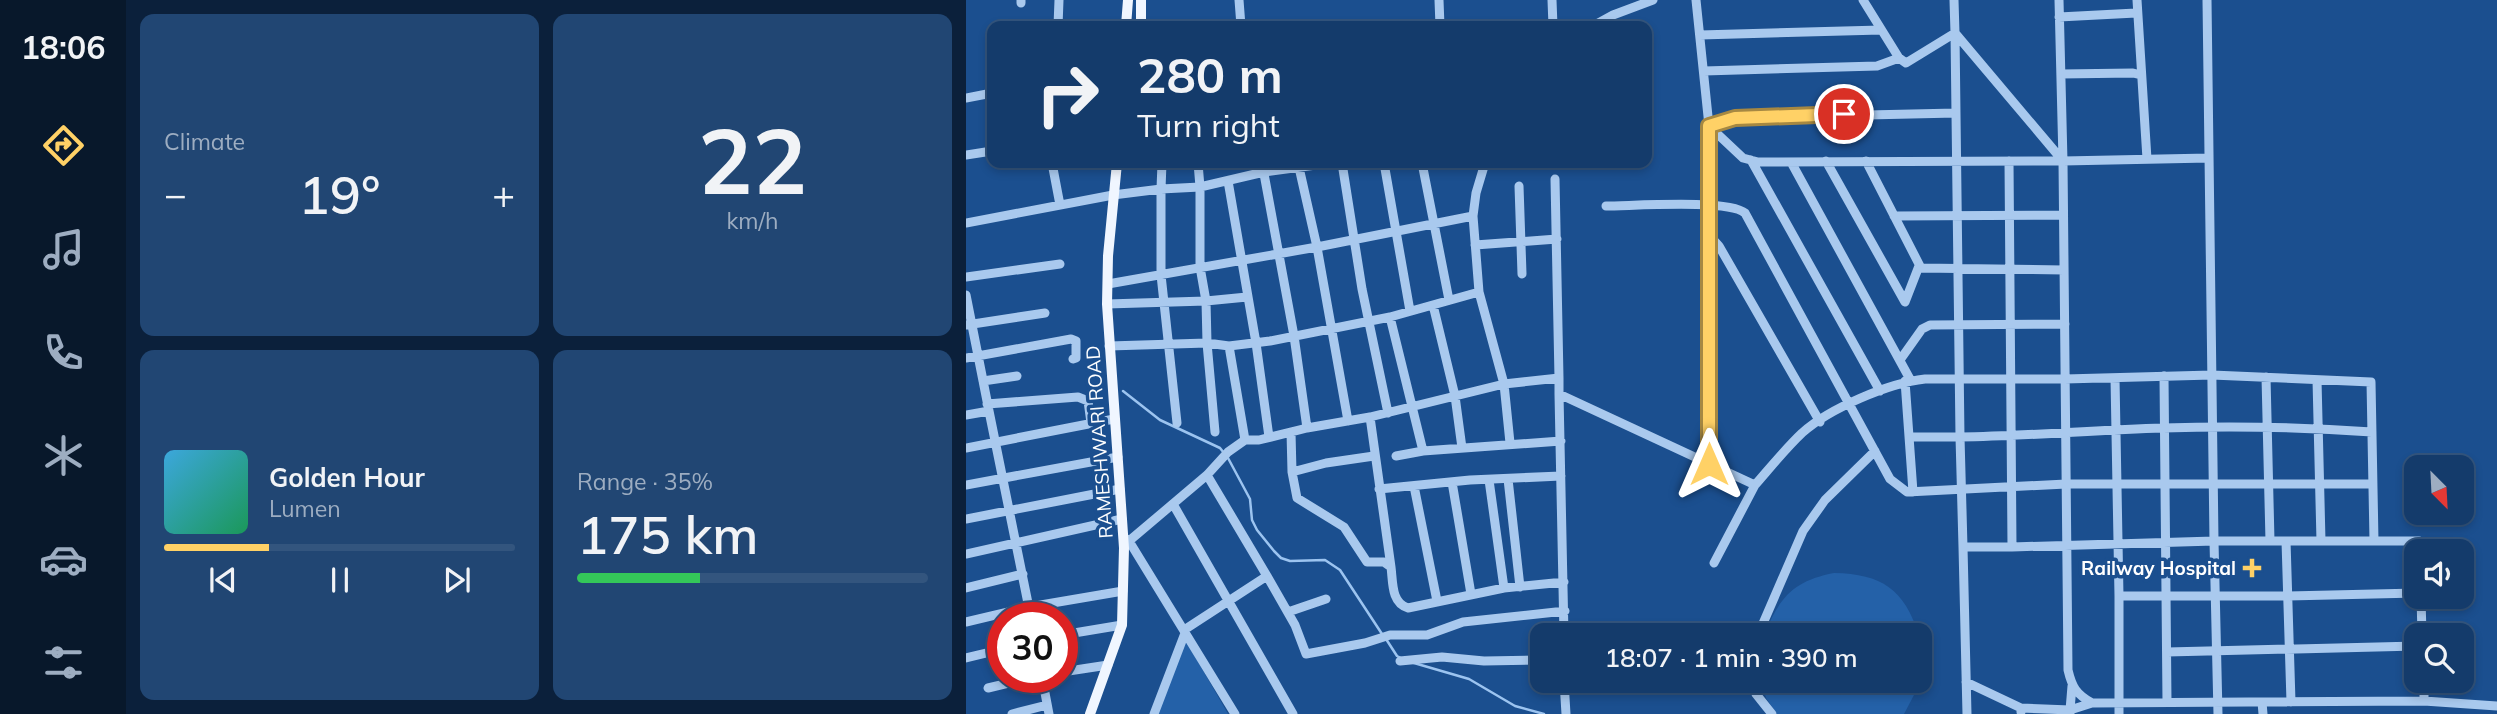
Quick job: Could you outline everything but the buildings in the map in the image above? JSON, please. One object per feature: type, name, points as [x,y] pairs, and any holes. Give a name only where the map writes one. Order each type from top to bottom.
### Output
[{"type":"main road","points":[[1126,21],[1128,0]]},
{"type":"main road","points":[[1140,21],[1141,0]]},
{"type":"main road","name":"RAMESHWARI ROAD","points":[[1090,714],[1122,625],[1126,539],[1122,519],[1107,304],[1108,256],[1116,168]]},
{"type":"street","points":[[1058,21],[1059,0]]},
{"type":"street","points":[[1240,0],[1241,21]]},
{"type":"street","points":[[1439,0],[1440,21]]},
{"type":"street","points":[[1552,0],[1553,21]]},
{"type":"street","points":[[1602,21],[1653,0]]},
{"type":"street","points":[[1696,0],[1709,126],[1709,464]]},
{"type":"street","points":[[1863,0],[1899,58],[1906,63],[1955,33]]},
{"type":"street","points":[[1954,0],[1967,714]]},
{"type":"street","points":[[2059,0],[2068,670],[2078,696],[2092,703]]},
{"type":"street","points":[[2137,0],[2147,159]]},
{"type":"street","points":[[2207,0],[2218,714]]},
{"type":"street","points":[[2059,17],[2136,13]]},
{"type":"street","points":[[1700,35],[1881,30]]},
{"type":"street","points":[[1955,33],[2063,161]]},
{"type":"street","points":[[1704,71],[1877,66],[1899,58]]},
{"type":"street","points":[[2061,74],[2141,75]]},
{"type":"street","points":[[966,98],[987,94]]},
{"type":"street","points":[[1709,126],[1735,118],[1956,113]]},
{"type":"street","points":[[1709,126],[1743,158],[1751,160],[2063,161],[2209,158]]},
{"type":"street","points":[[966,155],[987,152]]},
{"type":"street","points":[[1751,160],[1880,391]]},
{"type":"street","points":[[1866,161],[1919,266],[1927,269],[1958,270],[2064,270]]},
{"type":"street","points":[[2009,161],[2012,547]]},
{"type":"street","points":[[1791,162],[1900,360],[1908,381],[1913,492]]},
{"type":"street","points":[[1826,162],[1905,302],[1919,266]]},
{"type":"street","points":[[1053,168],[1060,205]]},
{"type":"street","points":[[1162,168],[1161,275],[1177,423]]},
{"type":"street","points":[[1198,168],[1200,267],[1206,301],[1215,432]]},
{"type":"street","points":[[966,223],[1113,195],[1200,187],[1228,181],[1263,168],[1294,336],[1307,428]]},
{"type":"street","points":[[1299,168],[1317,247],[1348,421]]},
{"type":"street","points":[[1343,168],[1388,412]]},
{"type":"street","points":[[1385,168],[1410,311]]},
{"type":"street","points":[[1423,168],[1450,300]]},
{"type":"street","points":[[1484,168],[1473,216],[1479,292],[1504,384],[1510,443]]},
{"type":"street","points":[[1555,179],[1564,623]]},
{"type":"street","points":[[1228,181],[1269,436]]},
{"type":"street","points":[[1519,186],[1522,274]]},
{"type":"street","points":[[1606,206],[1709,205],[1738,208],[1745,213],[1890,479],[1907,492],[2066,484],[2372,484]]},
{"type":"street","points":[[1894,216],[2063,215]]},
{"type":"street","points":[[1108,284],[1473,216]]},
{"type":"street","points":[[1709,235],[1719,246],[1820,422]]},
{"type":"street","points":[[1475,245],[1557,239]]},
{"type":"street","points":[[966,277],[1060,264]]},
{"type":"street","points":[[1109,346],[1207,343],[1229,346],[1256,343],[1391,317],[1479,292]]},
{"type":"street","points":[[966,295],[968,324],[983,381],[1028,602]]},
{"type":"street","points":[[1107,304],[1247,297]]},
{"type":"street","points":[[1433,305],[1455,396],[1462,448]]},
{"type":"street","points":[[968,324],[1045,313]]},
{"type":"street","points":[[1391,317],[1423,451]]},
{"type":"street","points":[[1900,360],[1922,330],[1930,325],[2065,324]]},
{"type":"street","points":[[966,358],[1071,339],[1076,341],[1077,348],[1076,358],[1073,359]]},
{"type":"street","points":[[1229,346],[1245,440]]},
{"type":"street","points":[[1714,563],[1755,485],[1803,432],[1849,404],[1908,381],[1960,379],[2211,375],[2371,382],[2374,541]]},
{"type":"street","points":[[983,381],[1017,376]]},
{"type":"street","points":[[2164,376],[2167,702]]},
{"type":"street","points":[[2115,377],[2119,714]]},
{"type":"street","points":[[2266,377],[2270,541]]},
{"type":"street","points":[[1235,714],[1126,539],[1173,504],[1245,440],[1259,440],[1370,417],[1504,384],[1559,378]]},
{"type":"street","points":[[2317,380],[2321,541]]},
{"type":"street","points":[[1559,394],[1755,485]]},
{"type":"street","points":[[966,415],[988,408],[1078,397],[1088,401],[1091,424]]},
{"type":"street","points":[[1370,417],[1395,600],[1401,606],[1408,608],[1471,594],[1564,582]]},
{"type":"street","points":[[966,448],[1114,419]]},
{"type":"street","points":[[1909,437],[2011,436],[2164,428],[2318,428],[2372,432]]},
{"type":"street","points":[[1291,432],[1292,472],[1297,498],[1343,527],[1367,562],[1384,562],[1391,567]]},
{"type":"street","points":[[1396,456],[1510,443],[1561,441]]},
{"type":"street","points":[[1763,623],[1803,531],[1825,500],[1875,451]]},
{"type":"street","points":[[1292,472],[1326,463],[1374,456]]},
{"type":"street","points":[[966,485],[1118,457]]},
{"type":"street","points":[[1206,475],[1288,612],[1306,654],[1384,637],[1427,635],[1463,622],[1565,611]]},
{"type":"street","points":[[1379,489],[1561,476]]},
{"type":"street","points":[[1508,479],[1520,586]]},
{"type":"street","points":[[1489,480],[1504,589]]},
{"type":"street","points":[[1452,482],[1471,594]]},
{"type":"street","points":[[1414,486],[1437,601]]},
{"type":"street","points":[[966,519],[1120,489]]},
{"type":"street","points":[[1173,504],[1293,714]]},
{"type":"street","points":[[966,554],[1122,519]]},
{"type":"street","points":[[1963,547],[2214,541],[2404,541]]},
{"type":"street","points":[[2286,541],[2291,702]]},
{"type":"street","points":[[966,588],[1023,575]]},
{"type":"street","points":[[1154,714],[1184,632],[1267,576]]},
{"type":"street","points":[[1060,602],[1123,592]]},
{"type":"street","points":[[2119,596],[2404,593]]},
{"type":"street","points":[[1288,612],[1326,599]]},
{"type":"street","points":[[966,622],[987,617]]},
{"type":"street","points":[[1078,632],[1122,625]]},
{"type":"street","points":[[2167,652],[2404,646]]},
{"type":"street","points":[[966,659],[987,653]]},
{"type":"street","points":[[1406,661],[1441,657],[1484,661],[1530,660]]},
{"type":"street","points":[[1078,669],[1108,664]]},
{"type":"street","points":[[1966,682],[2021,711],[2070,712],[2092,703],[2119,702],[2424,701],[2497,706]]},
{"type":"street","points":[[2070,712],[2072,686]]},
{"type":"street","points":[[1565,693],[1566,714]]},
{"type":"street","points":[[1756,693],[1772,714]]},
{"type":"street","points":[[2424,693],[2424,701]]},
{"type":"street","points":[[2262,702],[2263,714]]},
{"type":"street","points":[[1012,714],[1048,709]]},
{"type":"shaded area","points":[[1851,574],[1878,581],[1898,595],[1914,623],[1770,623],[1782,601],[1790,593],[1798,586],[1820,576]]},
{"type":"shaded area","points":[[1185,639],[1228,714],[1158,714]]},
{"type":"shaded area","points":[[1765,693],[1914,693],[1904,714],[1777,714]]},
{"type":"waterway","points":[[1123,391],[1160,420],[1220,448],[1224,453]]},
{"type":"waterway","points":[[1228,458],[1250,499],[1252,520],[1274,551],[1281,558],[1290,561],[1325,560],[1340,570],[1382,634]]},
{"type":"waterway","points":[[1386,639],[1401,658]]},
{"type":"waterway","points":[[1414,663],[1469,679],[1515,706],[1544,714]]},
{"type":"place","name":"Railway Hospital","points":[[2252,568]]},
{"type":"route","points":[[1709,464],[1709,126],[1735,118],[1844,114]]}]
